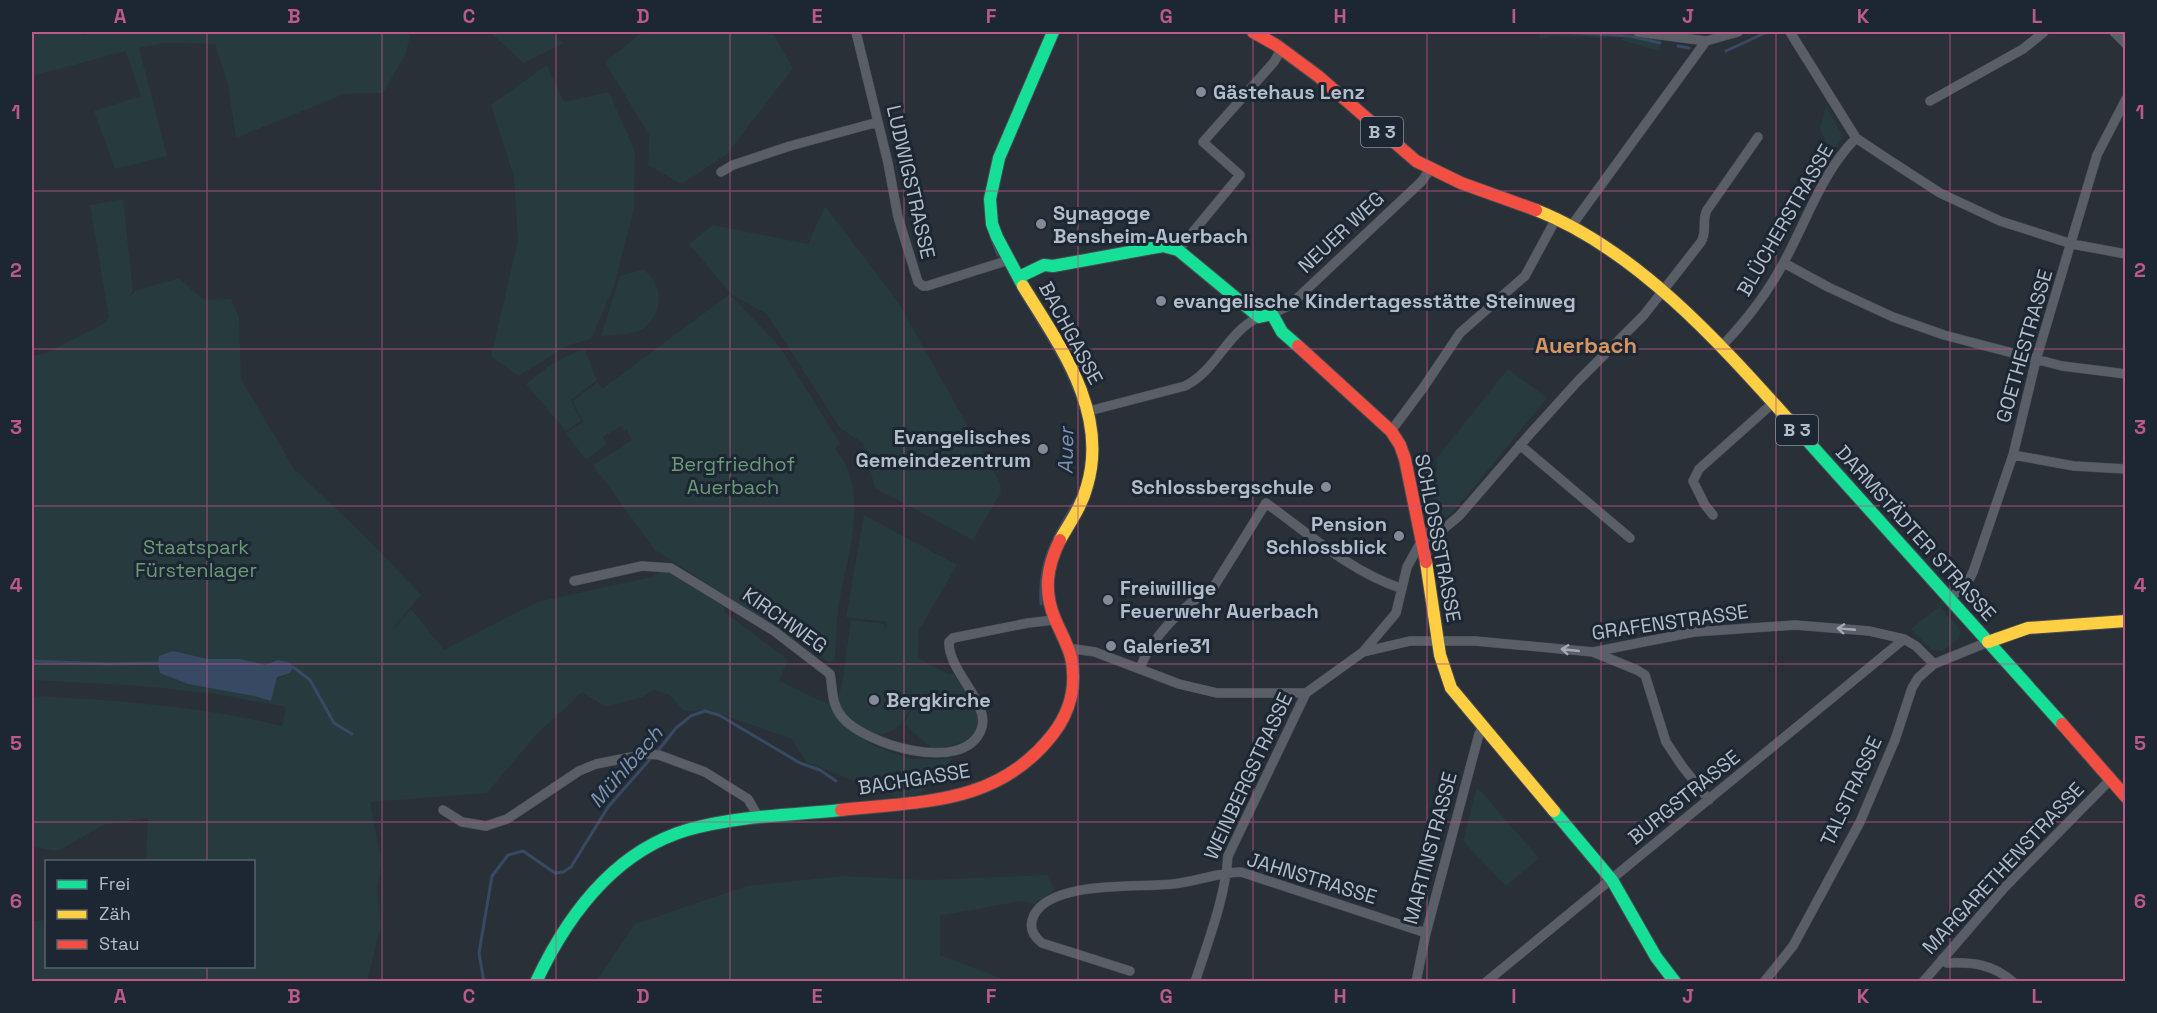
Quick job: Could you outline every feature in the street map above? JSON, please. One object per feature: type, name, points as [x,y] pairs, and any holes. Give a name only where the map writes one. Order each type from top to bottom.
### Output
[{"type":"main road","name":"BACHGASSE","points":[[536,981],[562,931],[588,896],[626,863],[658,842],[700,825],[951,797],[973,792],[992,785],[1017,770],[1037,753],[1064,718],[1070,703],[1073,671],[1068,648],[1054,620],[1047,593],[1048,571],[1057,548],[1084,497],[1089,478],[1093,451],[1089,411],[1070,366],[1009,260],[997,236],[990,214],[990,190],[1000,158],[1053,32]]},
{"type":"main road","name":"DARMSTÄDTER STRASSE","points":[[1253,32],[1282,48],[1317,73],[1403,150],[1430,170],[1471,188],[1557,217],[1616,254],[1662,292],[1721,347],[1773,403],[1950,597],[2126,796]]},
{"type":"main road","points":[[1019,277],[1044,266],[1163,246],[1178,250],[1259,317],[1272,314]]},
{"type":"main road","name":"SCHLOSSSTRASSE","points":[[1272,314],[1282,332],[1391,431],[1400,445],[1422,540],[1437,642],[1444,674],[1451,688],[1612,880],[1656,957],[1675,981]]},
{"type":"main road","points":[[1988,642],[2028,628],[2126,621]]},
{"type":"street","name":"LUDWIGSTRASSE","points":[[856,32],[888,163],[898,217],[911,263],[920,284],[927,286],[1009,260]]},
{"type":"street","points":[[1638,32],[1706,41],[1738,32]]},
{"type":"street","points":[[1790,32],[1856,138],[1940,193],[2000,221],[2072,244],[2126,254]]},
{"type":"street","points":[[1930,101],[2023,49],[2044,32]]},
{"type":"street","points":[[2114,32],[2126,44]]},
{"type":"street","points":[[1572,225],[1706,41]]},
{"type":"street","points":[[1178,250],[1240,175],[1203,142],[1274,62],[1282,48]]},
{"type":"street","name":"GOETHESTRASSE","points":[[1950,597],[1966,584],[1973,572],[2013,455],[2036,360],[2097,155],[2126,99]]},
{"type":"street","points":[[721,172],[733,165],[878,122]]},
{"type":"street","points":[[1068,648],[1095,652],[1179,684],[1217,693],[1306,693],[1363,652],[1396,613],[1400,602],[1400,588],[1407,567],[1422,540],[1441,531],[1459,516],[1578,381],[1644,315],[1701,242],[1707,230],[1704,217],[1707,210],[1758,137]]},
{"type":"street","name":"BLÜCHERSTRASSE","points":[[1721,347],[1755,309],[1784,263],[1829,172],[1856,138]]},
{"type":"street","name":"NEUER WEG","points":[[1272,314],[1290,304],[1421,182],[1430,170]]},
{"type":"street","points":[[1391,431],[1460,333],[1525,276],[1557,217]]},
{"type":"street","points":[[1784,263],[1827,287],[1893,317],[1944,335],[2062,366],[2126,374]]},
{"type":"street","points":[[1089,411],[1185,386],[1205,372],[1236,333],[1250,321],[1259,317]]},
{"type":"street","points":[[1713,515],[1705,505],[1693,481],[1698,469],[1773,403]]},
{"type":"street","points":[[1520,445],[1630,538]]},
{"type":"street","points":[[2013,455],[2073,466],[2126,469]]},
{"type":"street","points":[[1140,668],[1151,645],[1201,594],[1213,588],[1266,503],[1351,565],[1378,581],[1400,588]]},
{"type":"street","name":"KIRCHWEG","points":[[574,581],[642,566],[671,568],[754,618],[830,674],[832,700],[840,715],[851,727],[866,736],[930,754],[961,748],[971,742],[977,737],[983,721],[978,704],[949,650],[949,642],[954,638],[1054,620]]},
{"type":"street","name":"GRAFENSTRASSE","points":[[1363,652],[1410,641],[1475,641],[1593,652],[1694,632],[1795,625],[1869,631],[1904,639],[1916,646],[1934,664]]},
{"type":"street","name":"BURGSTRASSE","points":[[1486,981],[1904,639]]},
{"type":"street","name":"TALSTRASSE","points":[[1764,981],[1793,946],[1860,822],[1895,740],[1912,688],[1918,678],[1934,664],[1988,642]]},
{"type":"street","points":[[1593,652],[1645,675],[1666,742],[1709,800]]},
{"type":"street","name":"WEINBERGSTRASSE","points":[[1130,971],[1042,944],[1031,928],[1031,920],[1035,912],[1052,899],[1070,891],[1175,884],[1227,872],[1228,856],[1306,693]]},
{"type":"street","name":"MARTINSTRASSE","points":[[1416,981],[1426,933],[1479,734],[1484,726]]},
{"type":"street","points":[[443,810],[462,822],[486,826],[507,819],[579,771],[596,764],[654,755],[705,772],[748,799],[759,818]]},
{"type":"street","name":"MARGARETHENSTRASSE","points":[[1923,981],[2004,888],[2110,780]]},
{"type":"street","name":"JAHNSTRASSE","points":[[1195,981],[1217,913],[1227,872],[1253,874],[1426,933]]},
{"type":"street","points":[[1942,959],[1947,963],[1968,962],[1989,966],[2013,981]]},
{"type":"green space","points":[[32,32],[82,32],[83,35],[91,32],[411,32],[406,53],[385,90],[381,93],[344,94],[236,138],[228,84],[215,44],[163,43],[139,48],[167,156],[115,169],[94,111],[141,96],[126,51],[32,76]]},
{"type":"green space","points":[[490,32],[550,32],[563,43],[523,63]]},
{"type":"green space","points":[[643,32],[772,32],[793,68],[727,154],[682,184],[648,165],[649,135],[605,62]]},
{"type":"green space","points":[[1537,32],[1608,32],[1607,38],[1551,36],[1541,39]]},
{"type":"green space","points":[[1628,33],[1662,39],[1659,51],[1621,40]]},
{"type":"green space","points":[[547,65],[564,102],[609,92],[635,151],[634,209],[614,286],[591,339],[569,345],[518,376],[491,356],[518,241],[514,177],[491,105]]},
{"type":"green space","points":[[1826,106],[1843,137],[1835,149],[1826,142],[1820,128]]},
{"type":"green space","name":"Staatspark Fürstenlager","points":[[123,199],[133,291],[129,297],[137,290],[179,278],[203,300],[231,299],[239,317],[241,379],[294,469],[367,538],[421,595],[387,636],[411,609],[444,650],[537,602],[647,578],[665,570],[726,608],[724,612],[788,660],[779,681],[830,705],[843,724],[872,745],[911,759],[952,759],[946,766],[936,771],[921,793],[900,799],[806,762],[792,739],[709,710],[684,711],[670,695],[654,690],[642,697],[606,707],[582,692],[535,736],[487,793],[370,802],[381,861],[377,892],[381,926],[367,981],[32,981],[32,921],[45,920],[45,968],[255,968],[255,860],[146,860],[148,818],[103,825],[58,851],[32,847],[32,696],[158,705],[220,713],[282,726],[286,707],[216,694],[142,686],[32,680],[32,356],[46,353],[102,325],[109,318],[90,205]]},
{"type":"green space","points":[[825,206],[898,302],[1000,483],[1001,492],[973,540],[875,488],[863,443],[840,428],[767,314],[732,295],[689,244],[713,225],[808,244]]},
{"type":"green space","points":[[644,269],[654,281],[659,296],[658,308],[649,324],[640,331],[601,336],[620,276]]},
{"type":"green space","name":"Bergfriedhof Auerbach","points":[[730,294],[780,347],[840,443],[835,449],[846,466],[852,486],[854,506],[850,548],[838,610],[835,661],[829,662],[655,550],[593,465],[632,440],[626,429],[625,433],[621,426],[603,437],[606,444],[588,459],[566,433],[583,422],[573,401],[598,382],[602,389]]},
{"type":"green space","points":[[584,348],[597,380],[571,400],[581,421],[566,431],[526,384],[550,365]]},
{"type":"green space","points":[[1508,369],[1547,398],[1456,509],[1439,523],[1429,479],[1438,468],[1436,459]]},
{"type":"green space","points":[[864,515],[957,565],[919,630],[918,657],[947,674],[954,674],[978,712],[977,729],[968,741],[934,750],[904,724],[912,709],[912,703],[901,724],[891,731],[872,734],[848,719],[837,701],[842,684],[851,620],[885,624],[884,633],[887,622],[846,617]]},
{"type":"green space","points":[[1940,606],[1961,631],[1959,639],[1942,651],[1932,650],[1911,629]]},
{"type":"green space","points":[[1477,787],[1539,858],[1506,886],[1463,841]]},
{"type":"green space","points":[[1047,875],[1055,890],[1034,904],[1021,901],[940,916],[940,955],[1008,981],[596,981],[635,924],[747,886],[843,876],[925,880]]},
{"type":"water","points":[[173,651],[207,659],[240,659],[265,665],[278,660],[291,663],[293,667],[290,673],[277,677],[271,701],[188,684],[160,673],[159,656]]},
{"type":"waterway","name":"Auer","points":[[1560,32],[1630,36],[1660,43]]},
{"type":"waterway","name":"Auer","points":[[1726,51],[1767,32]]},
{"type":"waterway","name":"Auer","points":[[1678,46],[1689,48]]},
{"type":"waterway","name":"Auer","points":[[1014,111],[1021,93]]},
{"type":"waterway","name":"Auer","points":[[991,237],[998,255]]},
{"type":"waterway","name":"Auer","points":[[1020,292],[1049,339],[1074,388],[1085,423]]},
{"type":"waterway","name":"Auer","points":[[1041,604],[1042,573],[1050,548],[1077,497]]},
{"type":"waterway","points":[[32,661],[158,663]]},
{"type":"waterway","points":[[293,667],[310,680],[334,723],[352,734]]},
{"type":"waterway","name":"Mühlbach","points":[[657,752],[676,728],[691,716],[705,711],[719,715],[800,763],[820,770],[836,781]]},
{"type":"waterway","name":"Mühlbach","points":[[484,982],[479,953],[492,876],[508,855],[523,851],[555,873],[563,872],[571,867],[608,807],[652,757]]},
{"type":"traffic: fast","points":[[1023,286],[992,224],[990,199],[999,158],[1053,32]]},
{"type":"traffic: fast","points":[[1019,277],[1044,265],[1053,266],[1163,246],[1178,250],[1259,317],[1272,314],[1282,332],[1298,346]]},
{"type":"traffic: fast","points":[[1787,418],[2062,724]]},
{"type":"traffic: fast","points":[[536,982],[562,934],[595,889],[615,870],[661,840],[706,825],[841,810]]},
{"type":"traffic: fast","points":[[1554,811],[1612,880],[1656,957],[1675,982]]},
{"type":"traffic: slow","points":[[1536,210],[1572,227],[1607,248],[1640,272],[1703,328],[1787,418]]},
{"type":"traffic: slow","points":[[1023,286],[1052,332],[1077,381],[1086,406],[1091,432],[1092,459],[1085,493],[1060,540]]},
{"type":"traffic: slow","points":[[1426,562],[1440,655],[1451,688],[1554,811]]},
{"type":"traffic: slow","points":[[1988,642],[2028,628],[2126,621]]},
{"type":"traffic: jam","points":[[1253,32],[1276,45],[1318,76],[1416,161],[1461,183],[1536,210]]},
{"type":"traffic: jam","points":[[1298,346],[1391,431],[1400,445],[1405,459],[1426,562]]},
{"type":"traffic: jam","points":[[841,810],[930,801],[983,787],[1008,775],[1031,757],[1053,734],[1068,707],[1073,678],[1071,657],[1051,609],[1048,589],[1052,559],[1060,540]]},
{"type":"traffic: jam","points":[[2062,724],[2126,797]]},
{"type":"place","name":"Gästehaus Lenz","points":[[1201,92]]},
{"type":"place","name":"Synagoge Bensheim-Auerbach","points":[[1041,224]]},
{"type":"place","name":"evangelische Kindertagesstätte Steinweg","points":[[1161,301]]},
{"type":"place","name":"Evangelisches Gemeindezentrum","points":[[1043,449]]},
{"type":"place","name":"Schlossbergschule","points":[[1326,487]]},
{"type":"place","name":"Pension Schlossblick","points":[[1399,536]]},
{"type":"place","name":"Freiwillige Feuerwehr Auerbach","points":[[1108,600]]},
{"type":"place","name":"Galerie31","points":[[1111,646]]},
{"type":"place","name":"Bergkirche","points":[[874,700]]},
{"type":"district","name":"Auerbach","points":[[1586,345]]}]
